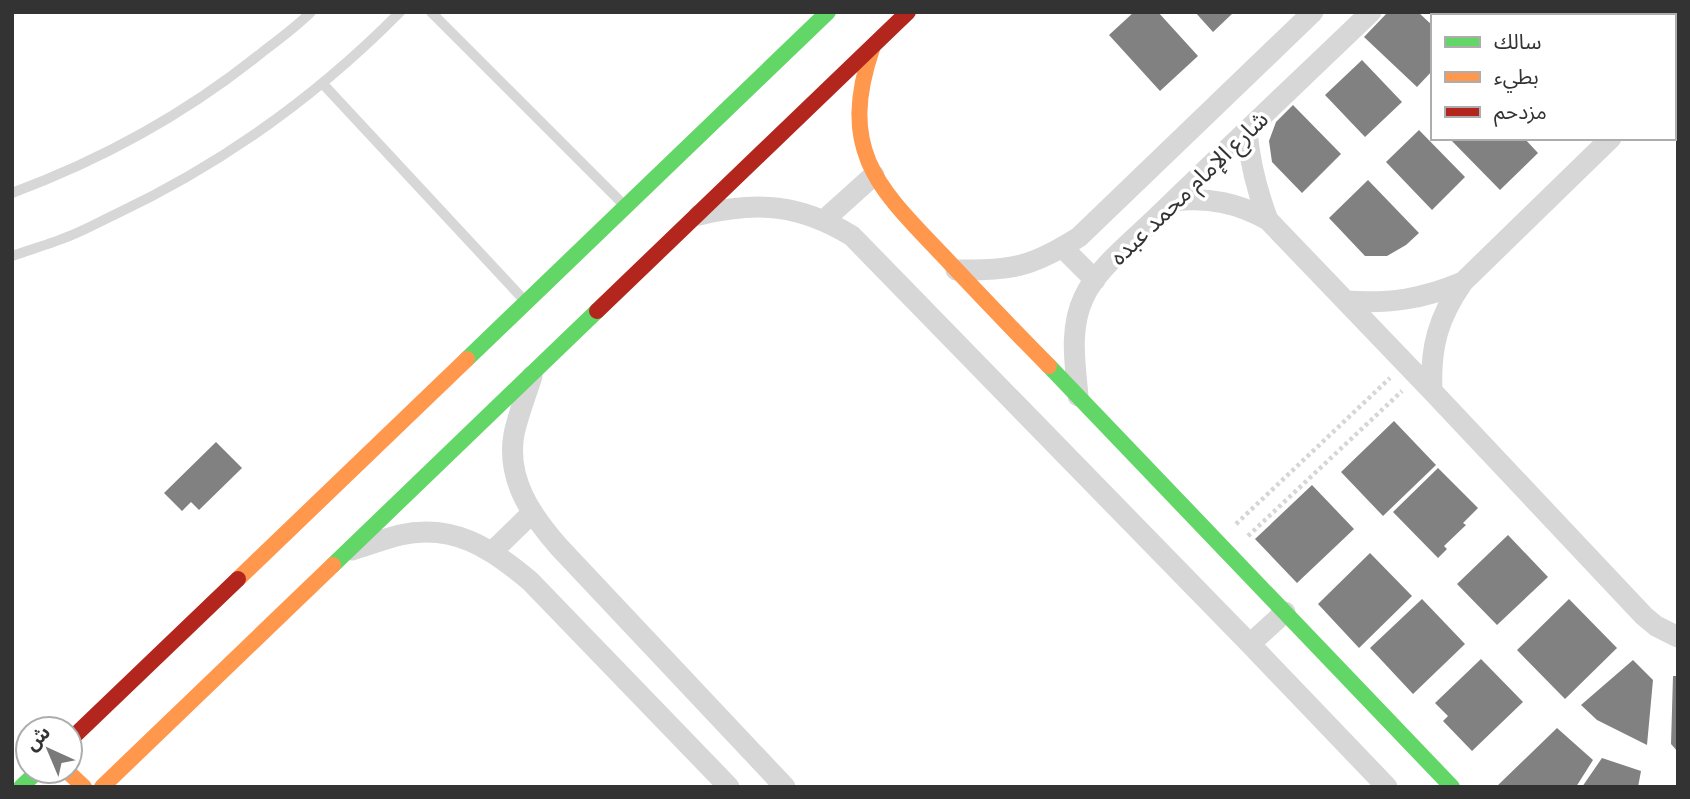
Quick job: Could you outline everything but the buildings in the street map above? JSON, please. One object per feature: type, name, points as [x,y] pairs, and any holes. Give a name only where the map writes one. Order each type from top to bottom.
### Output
[{"type":"main road","points":[[84,727],[828,12]]},
{"type":"main road","points":[[102,787],[908,12]]},
{"type":"main road","points":[[873,46],[862,78],[860,133],[874,175],[886,193],[956,270],[1452,787]]},
{"type":"street","name":"شارع الإمام محمد عبده","points":[[956,270],[992,271],[1010,268],[1046,257],[1079,237],[1313,12]]},
{"type":"street","name":"شارع الإمام محمد عبده","points":[[1079,396],[1074,330],[1084,295],[1095,279],[1371,12]]},
{"type":"street","points":[[1247,132],[1254,177],[1268,220]]},
{"type":"street","points":[[1419,377],[1431,368],[1440,322],[1463,282],[1609,140]]},
{"type":"street","points":[[823,220],[874,175]]},
{"type":"street","points":[[1174,201],[1207,199],[1223,202],[1247,209],[1268,220],[1644,616],[1678,638]]},
{"type":"street","points":[[697,215],[754,206],[783,208],[823,220],[852,236],[1387,787]]},
{"type":"street","points":[[1062,247],[1095,279]]},
{"type":"street","points":[[1346,301],[1394,302],[1430,295],[1463,282]]},
{"type":"street","points":[[533,373],[514,433],[513,449],[516,479],[532,513],[559,547],[785,787]]},
{"type":"street","points":[[493,551],[532,513]]},
{"type":"street","points":[[347,551],[419,532],[457,536],[493,551],[530,581],[729,787]]},
{"type":"street","points":[[1250,644],[1285,612]]},
{"type":"lane","points":[[12,193],[59,176],[147,132],[230,78],[311,12]]},
{"type":"lane","points":[[12,256],[73,234],[162,193],[245,142],[323,84],[400,12]]},
{"type":"lane","points":[[431,12],[625,207]]},
{"type":"lane","points":[[323,84],[526,303]]},
{"type":"path","points":[[1224,548],[1419,377]]},
{"type":"path","points":[[1224,548],[1419,377]]},
{"type":"traffic: fast","points":[[467,359],[828,12]]},
{"type":"traffic: fast","points":[[333,565],[597,311]]},
{"type":"traffic: fast","points":[[1049,366],[1452,787]]},
{"type":"traffic: slow","points":[[872,49],[862,86],[859,117],[863,144],[872,169],[904,214],[1049,366]]},
{"type":"traffic: slow","points":[[238,579],[467,359]]},
{"type":"traffic: slow","points":[[102,787],[333,565]]},
{"type":"traffic: jam","points":[[597,311],[908,12]]},
{"type":"traffic: jam","points":[[84,727],[238,579]]}]
